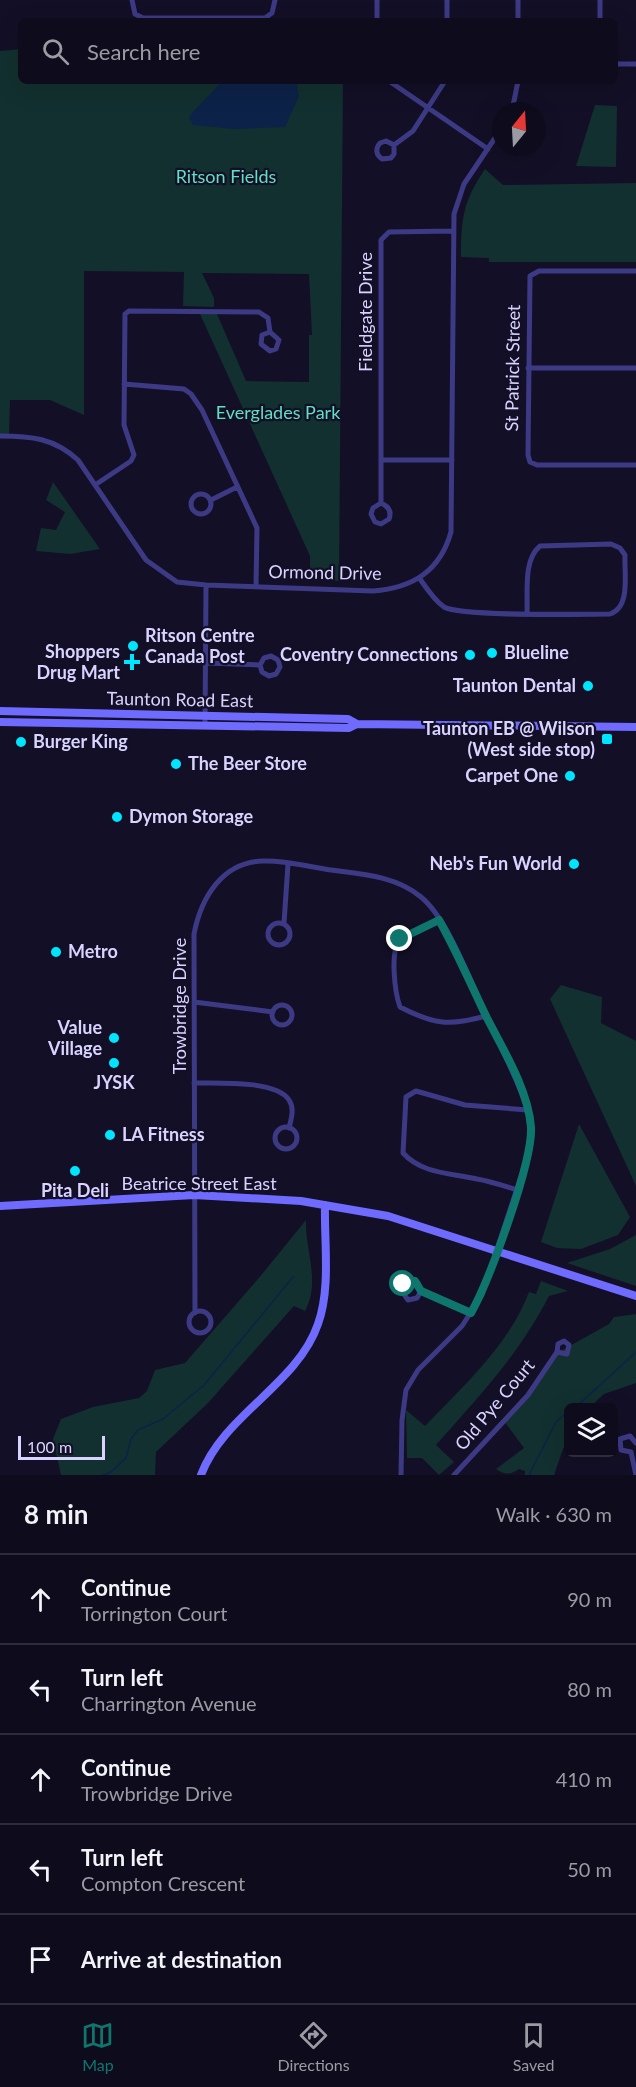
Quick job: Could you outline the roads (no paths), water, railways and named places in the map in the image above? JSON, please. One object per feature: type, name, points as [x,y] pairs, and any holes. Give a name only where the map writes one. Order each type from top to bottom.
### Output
[{"type":"main road","name":"Taunton Road East","points":[[0,711],[348,719],[357,724]]},
{"type":"main road","name":"Taunton Road East","points":[[0,722],[349,728],[357,724],[636,727]]},
{"type":"main road","name":"Beatrice Street East","points":[[0,1206],[194,1196],[254,1197],[325,1205],[388,1216],[636,1296]]},
{"type":"main road","points":[[201,1475],[216,1446],[294,1363],[314,1335],[324,1301],[325,1205]]},
{"type":"street","points":[[132,0],[135,14],[143,18],[265,18],[272,13],[275,0]]},
{"type":"street","points":[[377,0],[377,18]]},
{"type":"street","points":[[447,0],[447,18]]},
{"type":"street","points":[[518,18],[519,0]]},
{"type":"street","points":[[600,0],[600,18]]},
{"type":"street","points":[[618,64],[636,64]]},
{"type":"street","points":[[393,84],[488,149]]},
{"type":"street","points":[[394,145],[413,131],[443,84]]},
{"type":"street","points":[[514,102],[517,84]]},
{"type":"street","points":[[492,143],[461,190],[452,231],[451,532],[446,549],[420,579],[436,599],[453,610],[527,614],[610,614],[619,611],[624,603],[625,555],[620,548],[610,544],[540,546],[532,552],[529,563],[527,614]]},
{"type":"street","name":"Fieldgate Drive","points":[[381,503],[381,240],[389,232],[452,231]]},
{"type":"street","name":"St Patrick Street","points":[[636,271],[539,271],[532,274],[529,280],[528,368],[528,454],[530,462],[537,465],[636,465]]},
{"type":"street","points":[[95,485],[134,458],[134,451],[124,425],[123,318],[129,311],[254,312],[268,318],[270,332]]},
{"type":"street","points":[[528,368],[636,368]]},
{"type":"street","points":[[124,384],[176,386],[191,394],[202,410],[257,528],[256,586]]},
{"type":"street","name":"Ormond Drive","points":[[0,436],[28,436],[53,442],[78,460],[146,560],[177,582],[373,591],[398,588],[420,579]]},
{"type":"street","points":[[381,460],[452,459]]},
{"type":"street","points":[[211,500],[237,487]]},
{"type":"street","points":[[205,726],[206,585]]},
{"type":"street","points":[[206,663],[260,665]]},
{"type":"street","name":"Trowbridge Drive","points":[[195,1312],[194,934],[198,916],[214,884],[242,866],[262,861],[373,876],[399,883],[422,898],[439,920],[506,1054],[528,1110],[530,1149],[482,1295],[471,1313],[418,1370],[406,1390],[402,1420],[401,1475]]},
{"type":"street","points":[[284,923],[271,928],[268,936],[271,942],[279,945],[285,944],[289,931],[284,923],[288,864]]},
{"type":"street","points":[[439,920],[400,939],[395,950],[396,995],[400,1007],[441,1022],[455,1024],[486,1016]]},
{"type":"street","points":[[194,1002],[273,1012]]},
{"type":"street","points":[[194,1083],[239,1083],[278,1091],[289,1100],[293,1112],[289,1128]]},
{"type":"street","points":[[517,1190],[478,1179],[442,1173],[412,1163],[403,1153],[403,1109],[406,1097],[416,1091],[465,1105],[528,1110]]},
{"type":"street","points":[[289,1128],[295,1132],[297,1139],[294,1146],[283,1148],[278,1144],[276,1135],[280,1129],[289,1128]]},
{"type":"street","points":[[421,1291],[471,1313]]},
{"type":"street","points":[[195,1312],[204,1312],[209,1317],[210,1324],[206,1330],[200,1332],[191,1328],[190,1318],[195,1312]]},
{"type":"street","name":"Old Pye Court","points":[[454,1475],[528,1395],[557,1352]]},
{"type":"street","points":[[631,1452],[621,1450],[620,1439],[630,1436],[636,1444],[631,1452],[636,1475]]},
{"type":"water","points":[[219,84],[297,84],[299,96],[285,127],[234,129],[193,125],[189,118]]},
{"type":"waterway","points":[[103,1475],[111,1472],[126,1458],[131,1439],[138,1430],[163,1419],[204,1385],[293,1277]]},
{"type":"waterway","points":[[580,1403],[636,1352]]},
{"type":"waterway","points":[[529,1475],[556,1422],[564,1415]]},
{"type":"place","name":"Ritson Centre Canada Post","points":[[133,646]]},
{"type":"place","name":"Blueline","points":[[492,653]]},
{"type":"place","name":"Coventry Connections","points":[[470,655]]},
{"type":"place","name":"Shoppers Drug Mart","points":[[132,662]]},
{"type":"place","name":"Taunton Dental","points":[[588,686]]},
{"type":"place","name":"Taunton EB @ Wilson (West side stop)","points":[[607,739]]},
{"type":"place","name":"Burger King","points":[[21,742]]},
{"type":"place","name":"The Beer Store","points":[[176,764]]},
{"type":"place","name":"Carpet One","points":[[570,776]]},
{"type":"place","name":"Dymon Storage","points":[[117,817]]},
{"type":"place","name":"Neb's Fun World","points":[[574,864]]},
{"type":"place","name":"Metro","points":[[56,952]]},
{"type":"place","name":"Value Village","points":[[114,1038]]},
{"type":"place","name":"JYSK","points":[[114,1063]]},
{"type":"place","name":"LA Fitness","points":[[110,1135]]},
{"type":"place","name":"Pita Deli","points":[[75,1171]]},
{"type":"park label","name":"Ritson Fields","points":[[226,177]]},
{"type":"park label","name":"Everglades Park","points":[[278,413]]}]
